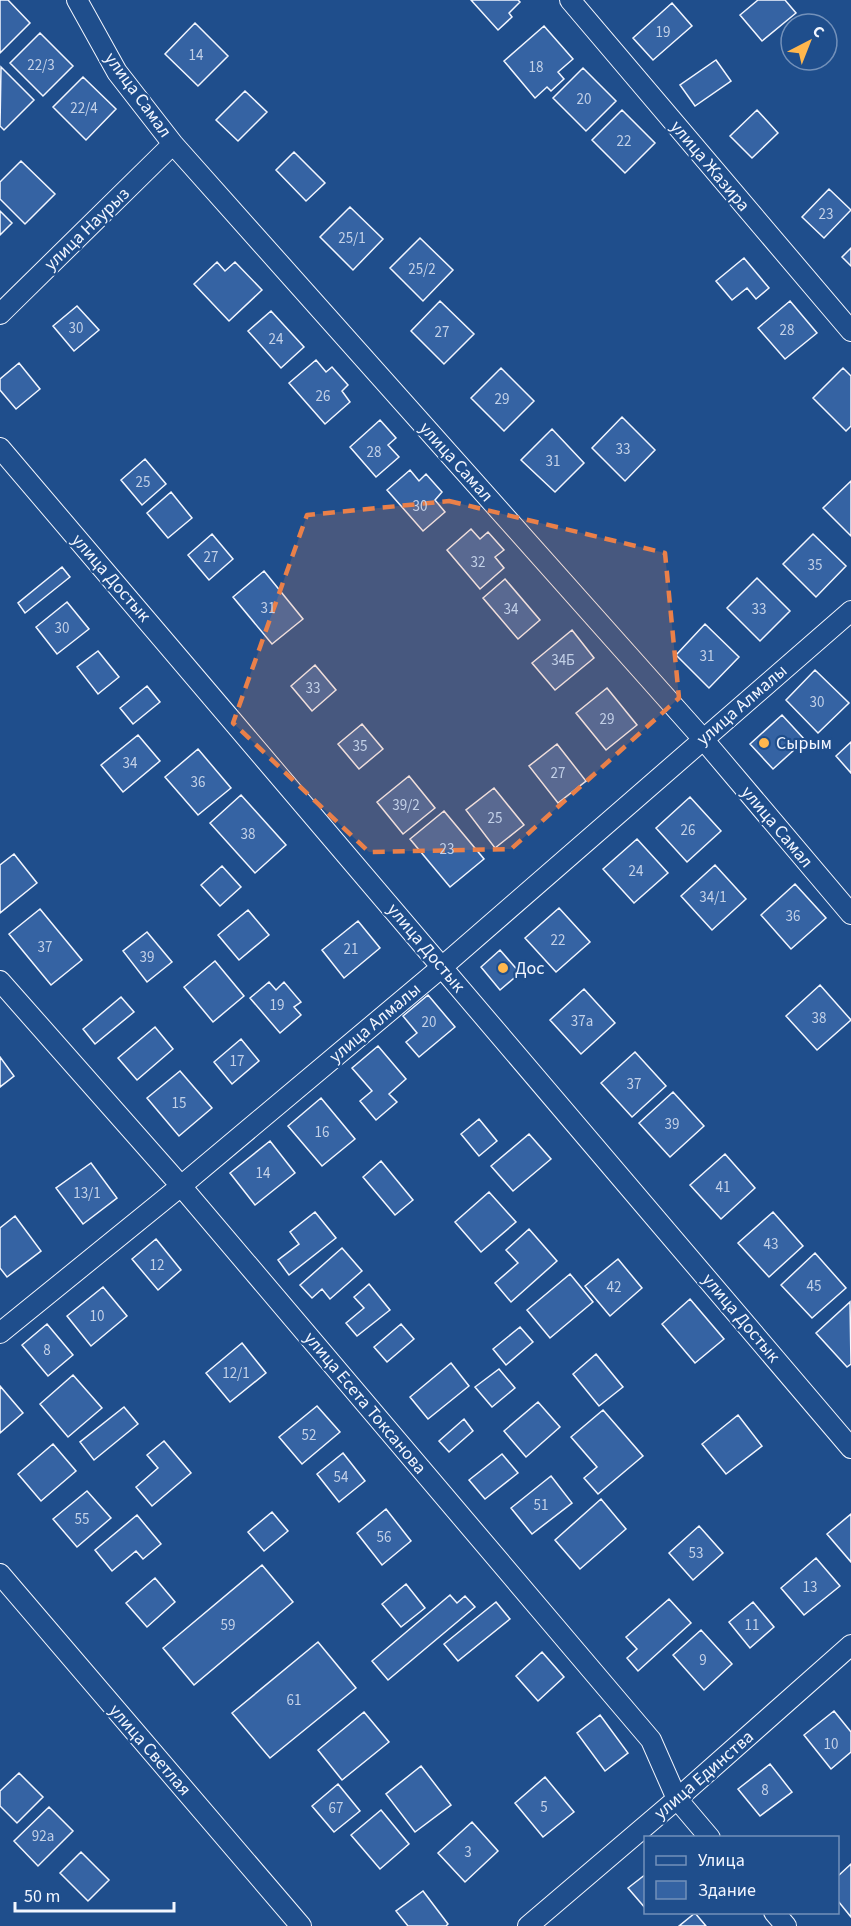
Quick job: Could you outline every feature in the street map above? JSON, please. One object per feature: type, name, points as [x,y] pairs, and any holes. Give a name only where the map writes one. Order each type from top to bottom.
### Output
[{"type":"street","name":"улица Жазира","points":[[570,0],[851,331]]},
{"type":"street","name":"улица Самал","points":[[79,1],[117,72],[173,144],[703,739],[851,914]]},
{"type":"street","name":"улица Наурыз","points":[[0,314],[173,144]]},
{"type":"street","name":"улица Достык","points":[[0,448],[851,1448]]},
{"type":"street","name":"улица Алмалы","points":[[0,1333],[181,1186],[442,967],[851,611]]},
{"type":"street","name":"улица Есета Токсанова","points":[[0,981],[181,1186],[651,1740],[677,1799],[708,1836]]},
{"type":"street","name":"улица Светлая","points":[[0,1574],[296,1924]]},
{"type":"street","name":"улица Единства","points":[[528,1926],[677,1799],[851,1645]]},
{"type":"street","points":[[776,1914],[786,1926]]},
{"type":"highlighted area","points":[[449,501],[665,553],[679,698],[511,849],[369,852],[233,723],[307,515]]},
{"type":"building","points":[[0,0],[8,0],[30,23],[0,53]]},
{"type":"building","points":[[471,0],[518,0],[520,2],[509,13],[512,17],[498,30]]},
{"type":"building","points":[[758,0],[785,0],[795,12],[779,12],[779,27],[762,41],[740,15]]},
{"type":"building","points":[[672,3],[692,26],[653,60],[633,38]]},
{"type":"building","points":[[195,23],[228,56],[198,86],[165,54]]},
{"type":"building","points":[[544,26],[573,59],[558,72],[564,79],[551,91],[547,87],[535,98],[504,61]]},
{"type":"building","points":[[40,33],[73,66],[43,96],[10,63]]},
{"type":"building","points":[[716,60],[731,81],[695,106],[680,85]]},
{"type":"building","points":[[1,67],[34,100],[4,130],[0,126]]},
{"type":"building","points":[[583,68],[616,101],[586,131],[553,98]]},
{"type":"building","points":[[83,77],[116,109],[86,140],[53,107]]},
{"type":"building","points":[[245,91],[267,112],[238,141],[216,120]]},
{"type":"building","points":[[622,110],[655,143],[625,173],[592,140]]},
{"type":"building","points":[[757,110],[778,133],[752,158],[730,136]]},
{"type":"building","points":[[294,152],[325,183],[306,201],[276,170]]},
{"type":"building","points":[[21,161],[55,194],[25,224],[0,199],[0,182]]},
{"type":"building","points":[[829,189],[851,210],[824,238],[802,217]]},
{"type":"building","points":[[350,207],[383,239],[353,270],[320,237]]},
{"type":"building","points":[[0,211],[12,223],[0,235]]},
{"type":"building","points":[[420,238],[453,270],[423,301],[390,268]]},
{"type":"building","points":[[851,248],[851,266],[842,257]]},
{"type":"building","points":[[744,258],[769,288],[756,299],[747,288],[732,300],[716,281]]},
{"type":"building","points":[[217,262],[225,271],[235,262],[262,290],[229,321],[194,284]]},
{"type":"building","points":[[440,301],[474,334],[444,364],[411,331]]},
{"type":"building","points":[[790,301],[817,333],[785,359],[758,328]]},
{"type":"building","points":[[77,306],[99,330],[74,351],[53,326]]},
{"type":"building","points":[[271,311],[304,347],[281,368],[248,331]]},
{"type":"building","points":[[316,360],[326,372],[332,367],[348,385],[342,391],[350,402],[325,424],[289,383]]},
{"type":"building","points":[[19,363],[40,389],[16,409],[0,390],[0,379]]},
{"type":"building","points":[[501,368],[534,401],[504,431],[471,398]]},
{"type":"building","points":[[843,368],[851,376],[851,426],[846,431],[813,398]]},
{"type":"building","points":[[622,417],[655,450],[625,481],[592,448]]},
{"type":"building","points":[[380,420],[396,438],[388,445],[399,457],[376,477],[350,447]]},
{"type":"building","points":[[552,429],[584,463],[555,492],[521,460]]},
{"type":"building","points":[[145,459],[166,484],[142,505],[121,480]]},
{"type":"building","points":[[410,470],[419,481],[426,474],[442,492],[435,500],[445,512],[423,531],[387,490]]},
{"type":"building","points":[[851,481],[851,536],[823,508]]},
{"type":"building","points":[[171,492],[192,518],[168,538],[147,513]]},
{"type":"building","points":[[471,529],[480,539],[488,532],[504,550],[495,557],[504,568],[480,589],[447,550]]},
{"type":"building","points":[[212,534],[233,559],[209,580],[188,555]]},
{"type":"building","points":[[813,534],[846,566],[816,597],[783,564]]},
{"type":"building","points":[[62,567],[70,577],[25,613],[18,603]]},
{"type":"building","points":[[264,571],[303,619],[272,644],[233,597]]},
{"type":"building","points":[[757,578],[790,611],[760,641],[727,608]]},
{"type":"building","points":[[505,579],[540,620],[518,639],[483,598]]},
{"type":"building","points":[[67,602],[89,629],[57,654],[36,627]]},
{"type":"building","points":[[705,624],[739,657],[709,688],[676,655]]},
{"type":"building","points":[[572,630],[594,658],[555,690],[532,663]]},
{"type":"building","points":[[98,651],[119,677],[98,694],[77,667]]},
{"type":"building","points":[[315,665],[336,690],[312,711],[291,686]]},
{"type":"building","points":[[815,670],[849,703],[818,733],[786,700]]},
{"type":"building","points":[[147,686],[160,702],[133,724],[120,708]]},
{"type":"building","points":[[607,688],[637,725],[606,750],[576,713]]},
{"type":"building","points":[[782,715],[805,740],[773,769],[750,744]]},
{"type":"building","points":[[362,724],[383,749],[359,769],[338,744]]},
{"type":"building","points":[[138,735],[160,761],[123,792],[101,765]]},
{"type":"building","points":[[851,742],[851,773],[836,756]]},
{"type":"building","points":[[557,744],[586,781],[558,803],[529,766]]},
{"type":"building","points":[[198,749],[231,788],[198,815],[165,777]]},
{"type":"building","points":[[409,776],[435,808],[403,834],[377,802]]},
{"type":"building","points":[[494,788],[524,825],[495,848],[466,810]]},
{"type":"building","points":[[241,795],[286,845],[255,873],[210,823]]},
{"type":"building","points":[[690,797],[721,831],[687,862],[656,828]]},
{"type":"building","points":[[444,811],[484,859],[450,887],[410,839]]},
{"type":"building","points":[[637,839],[668,873],[634,903],[603,869]]},
{"type":"building","points":[[14,854],[37,883],[0,913],[0,865]]},
{"type":"building","points":[[715,865],[746,899],[712,930],[681,896]]},
{"type":"building","points":[[222,866],[241,887],[220,906],[201,885]]},
{"type":"building","points":[[795,884],[826,918],[791,949],[761,915]]},
{"type":"building","points":[[559,908],[590,942],[556,972],[525,938]]},
{"type":"building","points":[[40,909],[82,960],[51,985],[9,934]]},
{"type":"building","points":[[248,910],[269,935],[239,960],[218,935]]},
{"type":"building","points":[[358,921],[380,948],[344,978],[322,950]]},
{"type":"building","points":[[147,932],[172,962],[147,982],[123,951]]},
{"type":"building","points":[[500,950],[520,973],[500,990],[481,967]]},
{"type":"building","points":[[215,961],[244,996],[213,1022],[184,987]]},
{"type":"building","points":[[269,982],[276,990],[284,982],[301,1002],[294,1007],[301,1015],[280,1033],[250,998]]},
{"type":"building","points":[[820,985],[851,1020],[817,1050],[786,1016]]},
{"type":"building","points":[[584,989],[615,1023],[581,1054],[550,1020]]},
{"type":"building","points":[[428,995],[455,1027],[419,1057],[406,1042],[417,1033],[403,1016]]},
{"type":"building","points":[[121,997],[134,1012],[95,1044],[83,1029]]},
{"type":"building","points":[[155,1027],[173,1049],[137,1080],[118,1058]]},
{"type":"building","points":[[241,1039],[259,1061],[232,1084],[214,1062]]},
{"type":"building","points":[[378,1046],[406,1079],[389,1094],[397,1102],[376,1120],[360,1101],[372,1091],[352,1068]]},
{"type":"building","points":[[635,1052],[666,1086],[632,1117],[601,1083]]},
{"type":"building","points":[[0,1057],[14,1076],[0,1087]]},
{"type":"building","points":[[180,1071],[212,1108],[179,1136],[147,1098]]},
{"type":"building","points":[[673,1092],[704,1126],[670,1157],[639,1123]]},
{"type":"building","points":[[321,1098],[355,1139],[322,1166],[288,1126]]},
{"type":"building","points":[[479,1119],[497,1141],[479,1156],[461,1134]]},
{"type":"building","points":[[529,1134],[551,1159],[513,1191],[491,1166]]},
{"type":"building","points":[[270,1141],[295,1173],[255,1205],[230,1173]]},
{"type":"building","points":[[725,1154],[755,1188],[721,1219],[690,1185]]},
{"type":"building","points":[[381,1161],[413,1200],[395,1215],[363,1177]]},
{"type":"building","points":[[91,1163],[117,1198],[83,1224],[56,1188]]},
{"type":"building","points":[[489,1192],[516,1222],[481,1252],[455,1222]]},
{"type":"building","points":[[315,1212],[336,1238],[289,1275],[278,1260],[299,1244],[290,1232]]},
{"type":"building","points":[[773,1212],[803,1246],[769,1277],[738,1243]]},
{"type":"building","points":[[15,1216],[41,1251],[7,1277],[0,1268],[0,1228]]},
{"type":"building","points":[[529,1229],[557,1261],[511,1302],[495,1283],[518,1263],[506,1250]]},
{"type":"building","points":[[156,1239],[181,1270],[158,1290],[132,1259]]},
{"type":"building","points":[[342,1248],[362,1271],[330,1299],[322,1289],[312,1298],[300,1285]]},
{"type":"building","points":[[815,1253],[846,1288],[812,1318],[781,1285]]},
{"type":"building","points":[[618,1259],[642,1288],[610,1316],[585,1286]]},
{"type":"building","points":[[570,1274],[593,1302],[550,1338],[527,1310]]},
{"type":"building","points":[[369,1284],[390,1310],[357,1336],[346,1323],[364,1308],[354,1297]]},
{"type":"building","points":[[103,1287],[127,1316],[91,1346],[67,1316]]},
{"type":"building","points":[[690,1299],[724,1339],[695,1363],[662,1324]]},
{"type":"building","points":[[850,1302],[851,1364],[847,1367],[816,1333]]},
{"type":"building","points":[[47,1324],[73,1355],[48,1376],[22,1345]]},
{"type":"building","points":[[401,1324],[414,1339],[387,1362],[374,1347]]},
{"type":"building","points":[[520,1327],[533,1342],[506,1365],[493,1349]]},
{"type":"building","points":[[242,1343],[266,1373],[230,1402],[206,1373]]},
{"type":"building","points":[[596,1354],[623,1387],[599,1406],[573,1374]]},
{"type":"building","points":[[451,1363],[469,1386],[428,1419],[410,1397]]},
{"type":"building","points":[[499,1369],[515,1388],[492,1407],[475,1387]]},
{"type":"building","points":[[73,1375],[102,1408],[68,1437],[40,1404]]},
{"type":"building","points":[[0,1386],[23,1413],[0,1433]]},
{"type":"building","points":[[538,1402],[560,1427],[526,1457],[504,1431]]},
{"type":"building","points":[[317,1406],[340,1432],[302,1464],[279,1437]]},
{"type":"building","points":[[124,1407],[138,1424],[94,1460],[80,1442]]},
{"type":"building","points":[[603,1410],[643,1456],[598,1494],[584,1478],[597,1467],[571,1437]]},
{"type":"building","points":[[738,1415],[762,1446],[726,1474],[702,1444]]},
{"type":"building","points":[[464,1419],[473,1431],[449,1452],[439,1441]]},
{"type":"building","points":[[164,1441],[191,1473],[152,1506],[136,1487],[158,1468],[147,1455]]},
{"type":"building","points":[[53,1444],[76,1471],[41,1501],[18,1474]]},
{"type":"building","points":[[343,1453],[365,1481],[339,1502],[317,1474]]},
{"type":"building","points":[[502,1454],[518,1473],[485,1499],[469,1480]]},
{"type":"building","points":[[551,1476],[572,1503],[532,1534],[511,1508]]},
{"type":"building","points":[[87,1491],[111,1518],[77,1547],[53,1519]]},
{"type":"building","points":[[601,1499],[626,1529],[580,1569],[555,1540]]},
{"type":"building","points":[[386,1509],[411,1541],[382,1565],[357,1533]]},
{"type":"building","points":[[272,1512],[288,1531],[264,1551],[248,1532]]},
{"type":"building","points":[[851,1514],[851,1562],[827,1534]]},
{"type":"building","points":[[137,1515],[161,1544],[143,1559],[136,1551],[112,1571],[95,1550]]},
{"type":"building","points":[[699,1526],[723,1553],[693,1580],[669,1553]]},
{"type":"building","points":[[816,1558],[840,1586],[804,1615],[781,1588]]},
{"type":"building","points":[[262,1565],[293,1602],[194,1685],[163,1648]]},
{"type":"building","points":[[155,1578],[175,1602],[147,1627],[126,1603]]},
{"type":"building","points":[[406,1584],[425,1608],[401,1627],[382,1604]]},
{"type":"building","points":[[450,1595],[457,1603],[465,1596],[475,1607],[388,1680],[372,1661]]},
{"type":"building","points":[[669,1599],[691,1623],[638,1671],[627,1658],[637,1649],[626,1637]]},
{"type":"building","points":[[496,1602],[510,1619],[458,1661],[444,1644]]},
{"type":"building","points":[[753,1602],[774,1627],[750,1648],[729,1622]]},
{"type":"building","points":[[701,1630],[732,1664],[704,1690],[673,1655]]},
{"type":"building","points":[[318,1642],[356,1688],[270,1758],[232,1713]]},
{"type":"building","points":[[542,1652],[564,1677],[538,1701],[516,1676]]},
{"type":"building","points":[[834,1711],[851,1732],[851,1752],[831,1769],[804,1735]]},
{"type":"building","points":[[364,1712],[389,1742],[342,1780],[318,1750]]},
{"type":"building","points":[[600,1715],[628,1753],[605,1771],[577,1733]]},
{"type":"building","points":[[770,1764],[792,1792],[760,1816],[738,1789]]},
{"type":"building","points":[[421,1766],[451,1805],[415,1832],[386,1794]]},
{"type":"building","points":[[19,1773],[43,1797],[17,1823],[0,1806],[0,1791]]},
{"type":"building","points":[[545,1777],[574,1812],[543,1837],[515,1803]]},
{"type":"building","points":[[338,1784],[360,1811],[334,1832],[312,1806]]},
{"type":"building","points":[[49,1807],[73,1831],[38,1866],[14,1841]]},
{"type":"building","points":[[381,1810],[409,1844],[380,1869],[351,1835]]},
{"type":"building","points":[[472,1822],[498,1851],[465,1882],[438,1853]]},
{"type":"building","points":[[81,1852],[109,1880],[88,1901],[60,1873]]},
{"type":"building","points":[[851,1864],[851,1917],[839,1902],[839,1875]]},
{"type":"building","points":[[644,1876],[644,1907],[628,1888]]},
{"type":"building","points":[[423,1891],[448,1924],[446,1926],[408,1926],[396,1911]]},
{"type":"building","points":[[696,1914],[706,1926],[679,1926]]},
{"type":"place","name":"Сырым","points":[[764,743]]},
{"type":"place","name":"Дос","points":[[503,968]]}]
